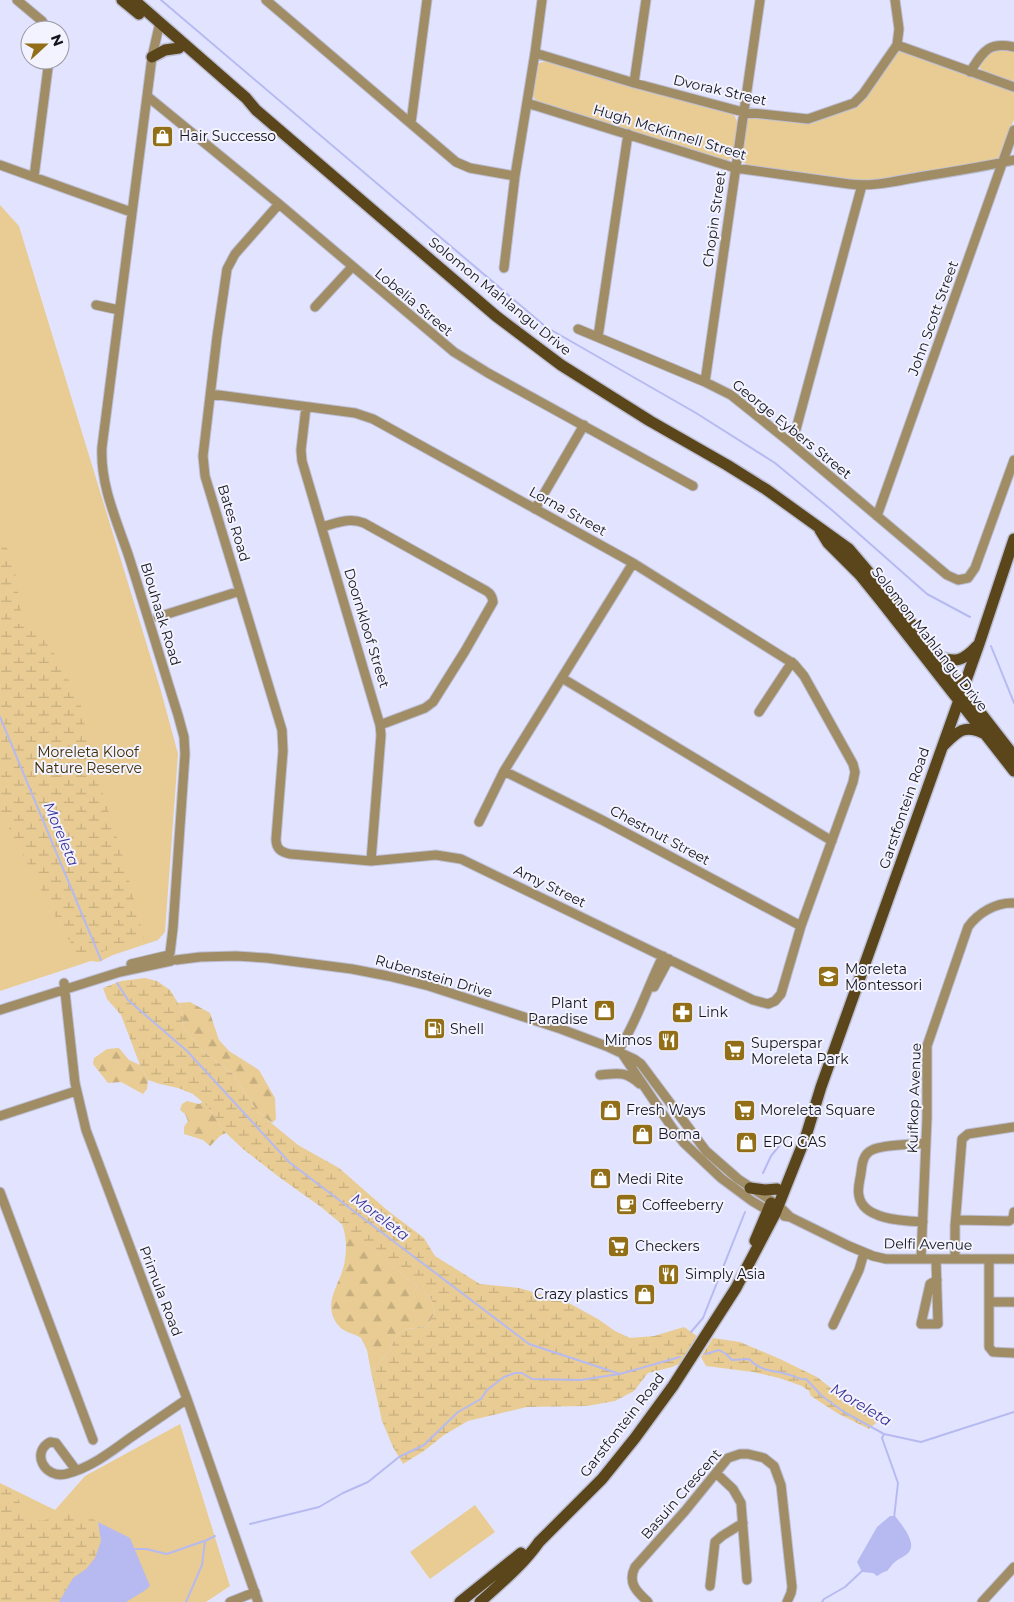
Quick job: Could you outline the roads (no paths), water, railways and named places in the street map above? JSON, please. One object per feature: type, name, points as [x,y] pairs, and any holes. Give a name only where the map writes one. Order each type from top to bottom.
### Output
[{"type":"main road","name":"Solomon Mahlangu Drive","points":[[122,0],[159,25],[246,98],[256,110],[488,310],[539,349],[601,390],[767,490],[849,549],[885,590],[1014,756]]},
{"type":"main road","name":"Solomon Mahlangu Drive","points":[[134,0],[179,48],[241,101],[256,110]]},
{"type":"main road","points":[[152,57],[165,50],[179,48]]},
{"type":"main road","name":"Solomon Mahlangu Drive","points":[[819,528],[828,543],[860,575],[882,601],[1014,771]]},
{"type":"main road","name":"Garstfontein Road","points":[[480,1602],[532,1552],[539,1542],[602,1479],[635,1438],[673,1386],[717,1317],[773,1208],[816,1110],[821,1087],[979,644],[1014,539]]},
{"type":"main road","points":[[937,656],[949,661],[959,660],[970,654],[979,644]]},
{"type":"main road","points":[[940,749],[960,731],[975,729],[985,734]]},
{"type":"main road","name":"Garstfontein Road","points":[[773,1208],[777,1189],[815,1097],[821,1087]]},
{"type":"main road","points":[[750,1188],[777,1189]]},
{"type":"main road","name":"Garstfontein Road","points":[[460,1602],[528,1548],[539,1542]]},
{"type":"street","points":[[17,0],[40,20]]},
{"type":"street","points":[[266,0],[450,158],[470,168],[515,176]]},
{"type":"street","points":[[410,123],[427,0]]},
{"type":"street","points":[[504,268],[515,176],[542,0]]},
{"type":"street","points":[[634,83],[646,0]]},
{"type":"street","name":"Chopin Street","points":[[704,382],[760,0]]},
{"type":"street","points":[[895,0],[898,29],[897,45],[1014,87]]},
{"type":"street","name":"Blouhaak Road","points":[[159,25],[152,57],[131,212],[101,465],[103,477],[184,737],[184,780],[173,956]]},
{"type":"street","name":"Dvorak Street","points":[[535,53],[634,83],[743,112],[808,120],[854,103],[863,94],[897,45]]},
{"type":"street","points":[[970,72],[982,54],[988,49],[1002,46],[1014,48]]},
{"type":"street","points":[[34,177],[48,70]]},
{"type":"street","name":"Lobelia Street","points":[[147,96],[279,204],[460,357],[693,486]]},
{"type":"street","name":"Hugh McKinnell Street","points":[[527,103],[735,168],[862,185],[897,181],[1014,160]]},
{"type":"street","name":"John Scott Street","points":[[876,516],[1014,130]]},
{"type":"street","points":[[598,337],[628,134]]},
{"type":"street","points":[[0,165],[131,212]]},
{"type":"street","points":[[792,444],[862,185]]},
{"type":"street","name":"Bates Road","points":[[279,204],[230,261],[217,338],[202,456],[203,466],[282,730],[283,751],[276,844],[282,853],[290,854]]},
{"type":"street","points":[[315,307],[352,267]]},
{"type":"street","points":[[96,305],[119,310]]},
{"type":"street","name":"George Eybers Street","points":[[578,329],[704,382],[736,398],[947,575],[958,580],[968,578],[977,564],[1014,460]]},
{"type":"street","name":"Lorna Street","points":[[210,394],[355,413],[373,419],[634,563],[792,662],[804,676],[854,766],[854,775],[832,841]]},
{"type":"street","name":"Doornkloof Street","points":[[306,407],[301,450],[302,461],[380,725],[381,735],[371,861]]},
{"type":"street","points":[[535,509],[584,426]]},
{"type":"street","points":[[322,527],[343,521],[356,520],[491,594],[493,602],[433,702],[425,708],[380,725]]},
{"type":"street","points":[[479,822],[504,771],[634,563]]},
{"type":"street","points":[[158,617],[240,591]]},
{"type":"street","points":[[759,712],[792,662]]},
{"type":"street","points":[[562,678],[832,841],[802,926]]},
{"type":"street","name":"Chestnut Street","points":[[504,771],[602,820],[802,926]]},
{"type":"street","name":"Amy Street","points":[[290,854],[371,861],[436,855],[461,859],[762,1003],[771,1003],[781,994],[802,926]]},
{"type":"street","name":"Kuifkop Avenue","points":[[922,1259],[927,1046],[968,928],[976,917],[994,906],[1014,903]]},
{"type":"street","name":"Rubenstein Drive","points":[[0,1005],[173,956],[266,958],[352,969],[429,986],[552,1026],[634,1059],[641,1064],[706,1151],[773,1208]]},
{"type":"street","points":[[666,958],[652,979],[621,1053],[684,1143],[721,1178],[752,1201],[773,1208]]},
{"type":"street","name":"Rubenstein Drive","points":[[0,1010],[65,986]]},
{"type":"street","name":"Primula Road","points":[[65,986],[76,1091],[82,1118],[187,1399],[255,1599]]},
{"type":"street","points":[[600,1075],[626,1074],[648,1090]]},
{"type":"street","points":[[0,1116],[76,1091]]},
{"type":"street","points":[[955,1259],[962,1138],[968,1134],[1014,1127]]},
{"type":"street","points":[[923,1222],[886,1219],[864,1206],[860,1201],[859,1193],[863,1160],[868,1152],[879,1148],[926,1143]]},
{"type":"street","points":[[0,1192],[93,1440]]},
{"type":"street","name":"Delfi Avenue","points":[[773,1208],[864,1253],[886,1259],[1014,1259]]},
{"type":"street","points":[[956,1220],[1009,1221],[1014,1212]]},
{"type":"street","points":[[833,1325],[859,1270],[864,1253]]},
{"type":"street","points":[[936,1259],[937,1280],[938,1324],[921,1324],[930,1284],[937,1280]]},
{"type":"street","points":[[989,1259],[989,1346],[994,1352],[1014,1353]]},
{"type":"street","points":[[990,1302],[1014,1302]]},
{"type":"street","points":[[76,1470],[105,1456],[187,1399]]},
{"type":"street","name":"Basuin Crescent","points":[[648,1602],[633,1586],[633,1570],[728,1458],[740,1454],[764,1458],[774,1466],[777,1472],[781,1485],[792,1587],[787,1602]]},
{"type":"street","points":[[716,1473],[738,1496],[743,1512],[748,1580]]},
{"type":"street","points":[[710,1586],[715,1542],[718,1538],[743,1523]]},
{"type":"street","points":[[728,1532],[744,1536]]},
{"type":"street","points":[[982,1602],[1014,1567]]},
{"type":"street","points":[[230,1602],[255,1599]]},
{"type":"water","points":[[890,1516],[895,1516],[910,1538],[911,1548],[909,1552],[898,1559],[887,1571],[877,1576],[873,1573],[862,1572],[857,1562],[877,1527]]},
{"type":"water","points":[[98,1522],[130,1538],[150,1586],[126,1602],[59,1602],[73,1578],[86,1569],[95,1558],[101,1541]]},
{"type":"waterway","points":[[161,0],[546,327],[696,413],[775,463],[833,511],[927,594],[970,617]]},
{"type":"waterway","points":[[991,646],[1014,703]]},
{"type":"waterway","name":"Moreleta","points":[[0,717],[101,960]]},
{"type":"waterway","name":"Moreleta","points":[[117,983],[128,1000],[187,1051],[289,1162],[529,1344],[620,1374],[680,1357]]},
{"type":"waterway","points":[[763,1173],[771,1156],[788,1135]]},
{"type":"waterway","points":[[691,1332],[703,1318],[745,1212]]},
{"type":"waterway","name":"Moreleta","points":[[706,1354],[719,1350],[732,1360],[749,1359],[763,1368],[806,1379],[822,1396],[844,1412],[884,1434],[921,1442],[1014,1412]]},
{"type":"waterway","points":[[250,1524],[319,1507],[343,1493],[368,1482],[399,1457],[424,1445],[458,1412],[481,1399],[487,1390],[504,1377],[515,1373],[522,1373],[532,1379],[581,1380],[619,1374]]},
{"type":"waterway","points":[[884,1434],[882,1438],[898,1483],[894,1518]]},
{"type":"waterway","points":[[186,1602],[202,1565],[205,1541],[215,1536]]},
{"type":"waterway","points":[[135,1549],[146,1549],[167,1554],[204,1541]]},
{"type":"waterway","points":[[822,1602],[845,1587],[863,1570]]},
{"type":"place","name":"Hair Successo","points":[[163,136]]},
{"type":"place","name":"Moreleta Montessori","points":[[829,977]]},
{"type":"place","name":"Plant Paradise","points":[[604,1011]]},
{"type":"place","name":"Link","points":[[682,1012]]},
{"type":"place","name":"Shell","points":[[434,1029]]},
{"type":"place","name":"Mimos","points":[[668,1040]]},
{"type":"place","name":"Superspar Moreleta Park","points":[[735,1051]]},
{"type":"place","name":"Fresh Ways","points":[[610,1110]]},
{"type":"place","name":"Moreleta Square","points":[[744,1110]]},
{"type":"place","name":"Boma","points":[[642,1134]]},
{"type":"place","name":"EPG GAS","points":[[747,1142]]},
{"type":"place","name":"Medi Rite","points":[[601,1179]]},
{"type":"place","name":"Coffeeberry","points":[[626,1205]]},
{"type":"place","name":"Checkers","points":[[619,1246]]},
{"type":"place","name":"Simply Asia","points":[[669,1274]]},
{"type":"place","name":"Crazy plastics","points":[[644,1294]]},
{"type":"park label","name":"Moreleta Kloof Nature Reserve","points":[[88,760]]}]
